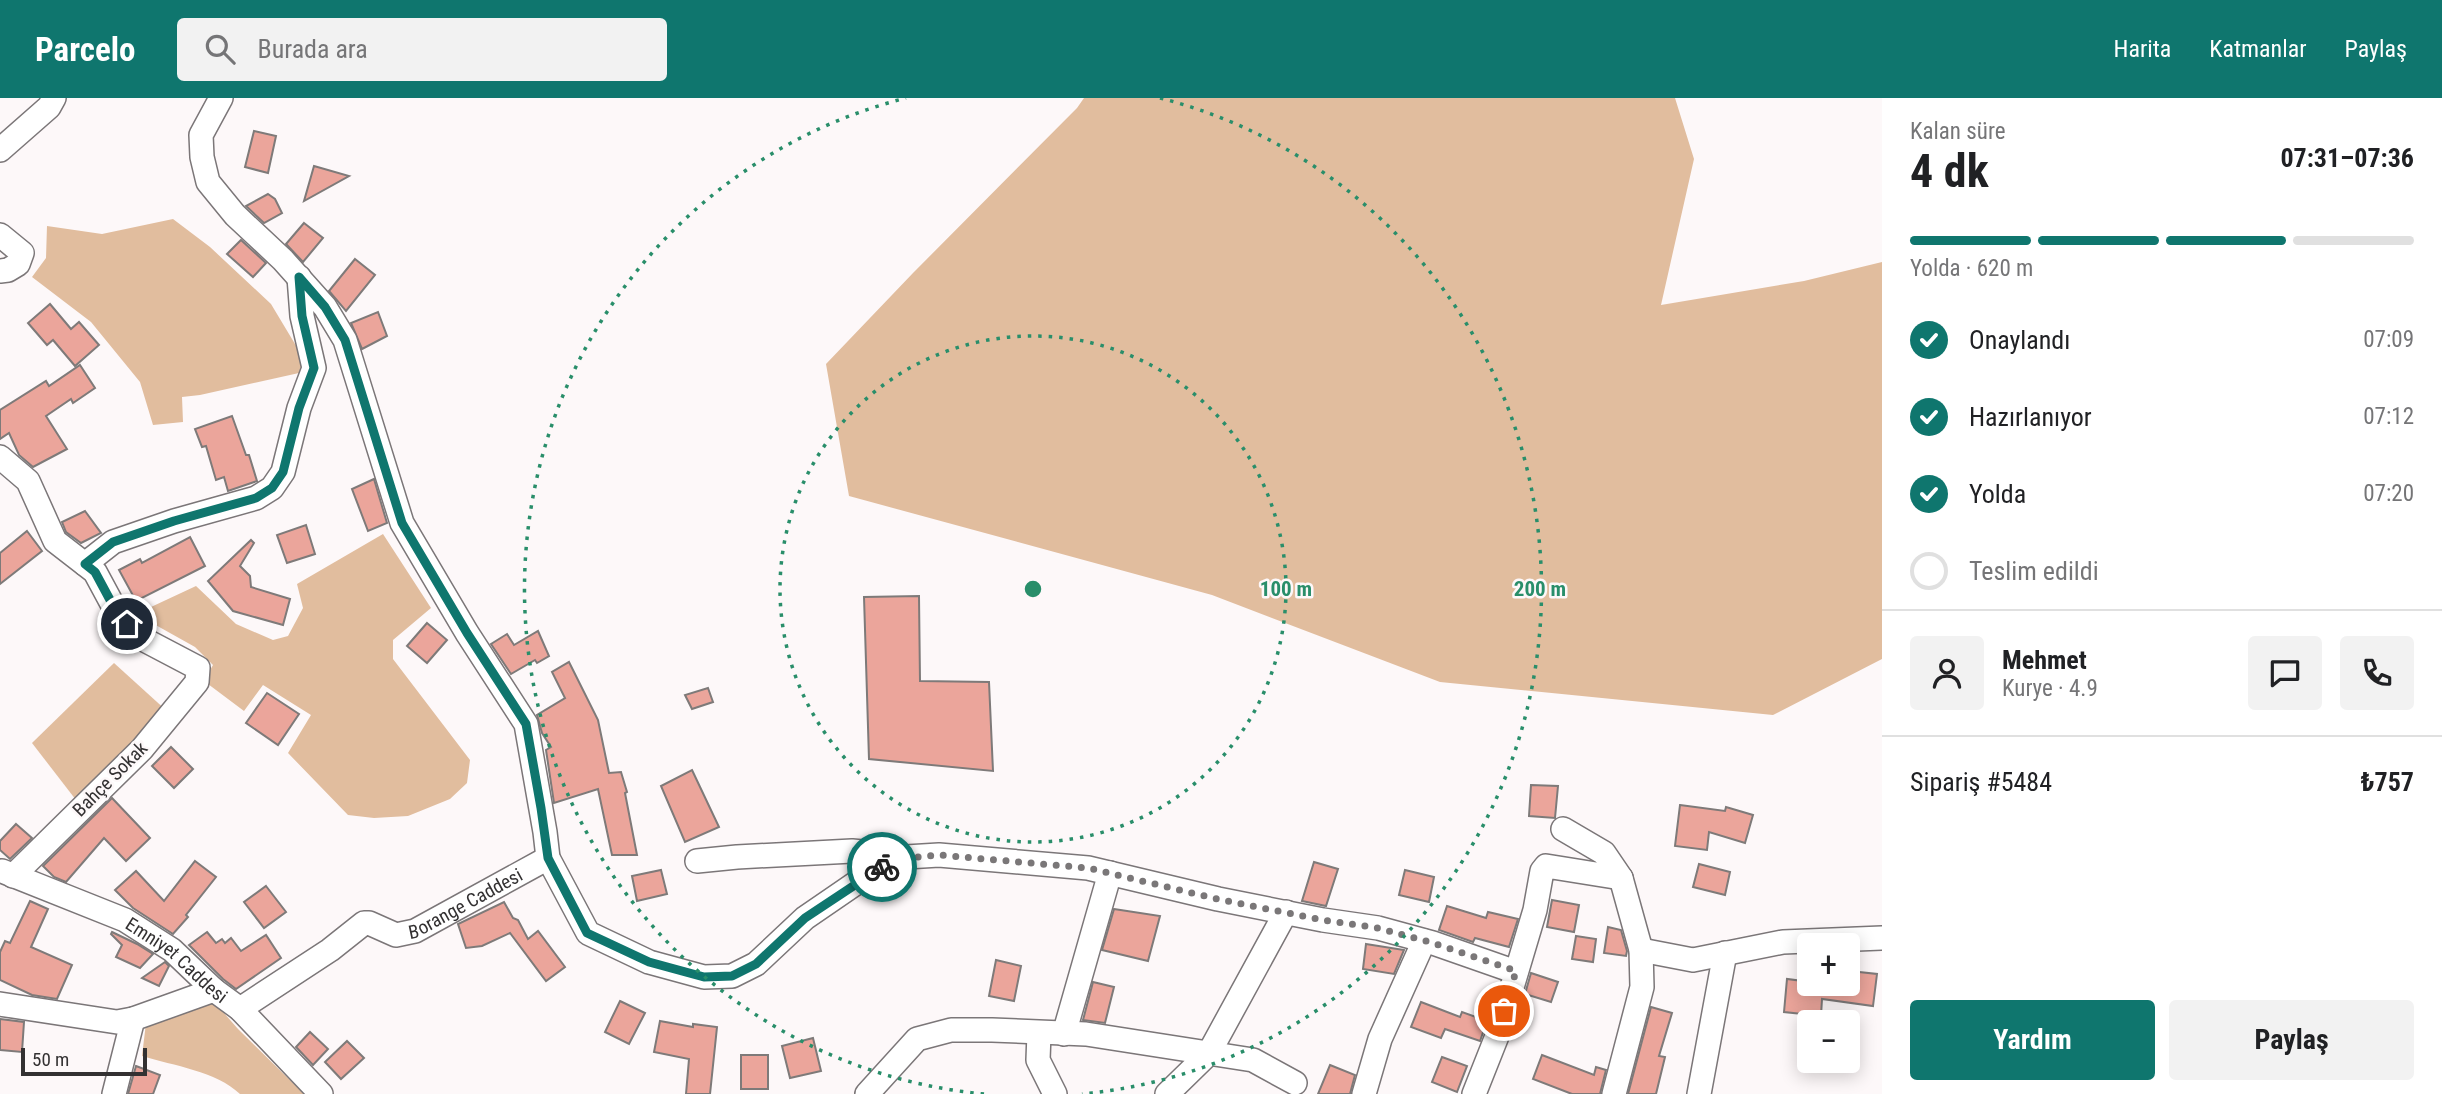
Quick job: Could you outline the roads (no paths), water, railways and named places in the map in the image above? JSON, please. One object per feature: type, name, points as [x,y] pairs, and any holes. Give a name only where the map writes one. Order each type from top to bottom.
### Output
[{"type":"street","points":[[0,150],[49,107],[54,98]]},
{"type":"street","points":[[221,98],[201,135],[202,157],[208,182],[235,215],[299,277],[325,307],[345,340],[402,523],[467,633],[526,724],[540,795],[548,858],[587,933],[649,962],[704,977],[732,976],[756,964],[805,918],[875,870],[906,858],[939,855],[1088,868],[1286,912],[1378,928],[1516,971]]},
{"type":"street","points":[[0,235],[22,253],[18,264],[0,271]]},
{"type":"street","points":[[0,457],[28,481],[55,541],[85,564],[113,542],[174,521],[256,498],[272,488],[283,472],[299,408],[314,368],[302,316],[299,277]]},
{"type":"street","name":"Bahçe Sokak","points":[[7,873],[142,749],[197,682],[199,676],[198,668],[139,637],[116,611],[95,572],[85,564]]},
{"type":"street","points":[[1563,829],[1604,853],[1621,878],[1641,950],[1642,987],[1614,1094]]},
{"type":"street","points":[[697,861],[737,856],[852,850],[873,852],[892,863]]},
{"type":"street","name":"Borange Caddesi","points":[[240,1009],[308,965],[364,923],[396,935],[415,931],[548,858]]},
{"type":"street","points":[[1474,1094],[1499,1031],[1535,909],[1540,879],[1546,866],[1621,878]]},
{"type":"street","name":"Emniyet Caddesi","points":[[7,873],[124,920],[172,950],[214,990],[240,1009],[321,1094]]},
{"type":"street","points":[[1063,1034],[1110,873]]},
{"type":"street","points":[[1167,1094],[1209,1053],[1286,912]]},
{"type":"street","points":[[1641,950],[1693,960],[1783,942],[1882,938]]},
{"type":"street","points":[[1364,1094],[1380,1039],[1424,941]]},
{"type":"street","points":[[1699,1094],[1725,953]]},
{"type":"street","points":[[0,1004],[117,1022],[133,1019],[214,990]]},
{"type":"street","points":[[114,1094],[133,1019]]},
{"type":"street","points":[[867,1094],[918,1039],[951,1030],[1086,1034],[1209,1053],[1253,1060],[1294,1083]]},
{"type":"street","points":[[1039,1033],[1038,1060],[1055,1094]]}]
